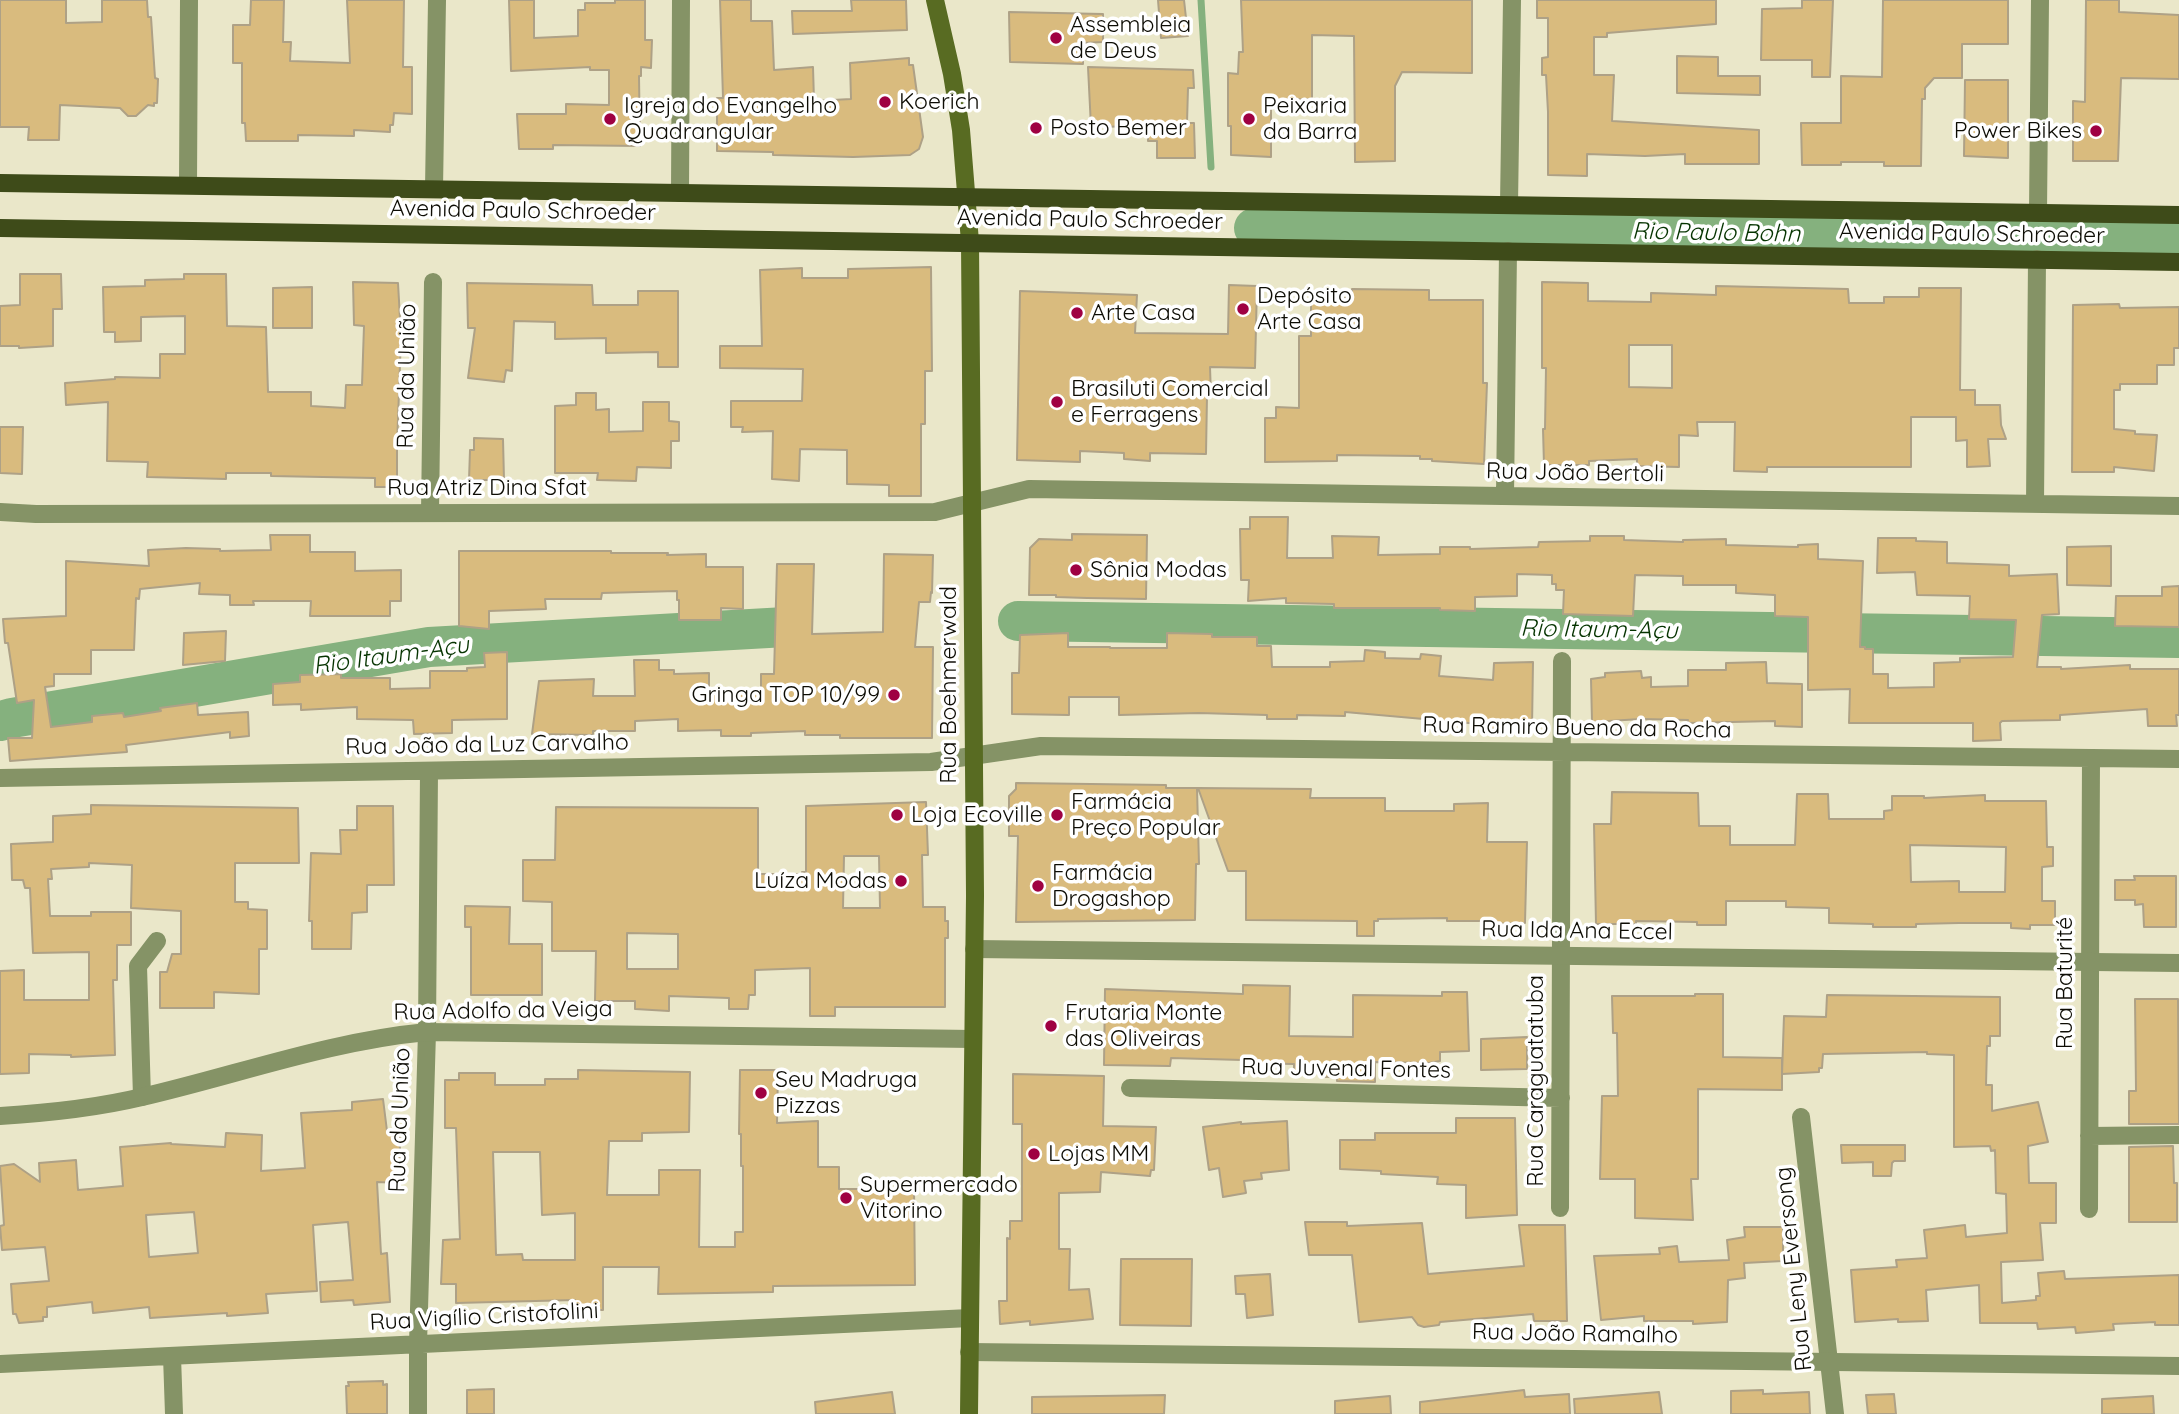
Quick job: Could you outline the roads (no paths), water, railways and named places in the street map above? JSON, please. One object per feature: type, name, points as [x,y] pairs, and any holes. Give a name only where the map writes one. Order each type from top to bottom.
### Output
[{"type":"main road","name":"Rua Boehmerwald","points":[[936,0],[952,74],[968,197],[970,242],[974,949],[969,1414]]},
{"type":"main road","name":"Avenida Paulo Schroeder","points":[[0,183],[2179,215]]},
{"type":"main road","name":"Avenida Paulo Schroeder","points":[[0,228],[2179,262]]},
{"type":"street","points":[[188,186],[189,0]]},
{"type":"street","points":[[434,189],[436,0]]},
{"type":"street","points":[[680,193],[681,0]]},
{"type":"street","points":[[1509,205],[1512,0]]},
{"type":"street","points":[[2038,213],[2040,0]]},
{"type":"street","points":[[1505,496],[1508,251]]},
{"type":"street","points":[[2035,504],[2038,260]]},
{"type":"street","name":"Rua da União","points":[[430,513],[433,282]]},
{"type":"street","name":"Rua João Bertoli","points":[[972,502],[1029,489],[2179,506]]},
{"type":"street","name":"Rua Atriz Dina Sfat","points":[[0,512],[935,512],[972,502]]},
{"type":"street","name":"Rua Caraguatatuba","points":[[1560,1208],[1562,661]]},
{"type":"street","name":"Rua Ramiro Bueno da Rocha","points":[[974,755],[1041,746],[2179,759]]},
{"type":"street","name":"Rua João da Luz Carvalho","points":[[0,778],[931,762],[974,755]]},
{"type":"street","name":"Rua Baturité","points":[[2088,1209],[2091,758]]},
{"type":"street","name":"Rua da União","points":[[418,1414],[427,1032],[429,771]]},
{"type":"street","points":[[142,1097],[138,966],[157,941]]},
{"type":"street","name":"Rua Ida Ana Eccel","points":[[974,949],[2179,963]]},
{"type":"street","name":"Rua Adolfo da Veiga","points":[[0,1116],[100,1106],[355,1042],[427,1032],[973,1039]]},
{"type":"street","name":"Rua Juvenal Fontes","points":[[1130,1088],[1560,1098]]},
{"type":"street","name":"Rua Leny Eversong","points":[[1801,1118],[1835,1414]]},
{"type":"street","points":[[2089,1136],[2179,1135]]},
{"type":"street","name":"Rua Vigílio Cristofolini","points":[[0,1364],[970,1318]]},
{"type":"street","name":"Rua João Ramalho","points":[[970,1352],[2179,1366]]},
{"type":"street","points":[[172,1356],[174,1414]]},
{"type":"waterway","name":"Rio Paulo Bohn","points":[[1201,0],[1211,167]]},
{"type":"waterway","name":"Rio Paulo Bohn","points":[[1254,228],[2179,238]]},
{"type":"waterway","name":"Rio Itaum-Açu","points":[[1018,621],[2179,638]]},
{"type":"waterway","name":"Rio Itaum-Açu","points":[[0,721],[429,647],[786,627]]},
{"type":"place","name":"Assembleia de Deus","points":[[1056,38]]},
{"type":"place","name":"Koerich","points":[[885,102]]},
{"type":"place","name":"Igreja do Evangelho Quadrangular","points":[[610,119]]},
{"type":"place","name":"Peixaria da Barra","points":[[1249,119]]},
{"type":"place","name":"Posto Bemer","points":[[1036,128]]},
{"type":"place","name":"Power Bikes","points":[[2096,131]]},
{"type":"place","name":"Depósito Arte Casa","points":[[1243,309]]},
{"type":"place","name":"Arte Casa","points":[[1077,313]]},
{"type":"place","name":"Brasiluti Comercial e Ferragens","points":[[1057,402]]},
{"type":"place","name":"Sônia Modas","points":[[1076,570]]},
{"type":"place","name":"Gringa TOP 10/99","points":[[894,695]]},
{"type":"place","name":"Loja Ecoville","points":[[897,815]]},
{"type":"place","name":"Farmácia Preço Popular","points":[[1057,815]]},
{"type":"place","name":"Luíza Modas","points":[[901,881]]},
{"type":"place","name":"Farmácia Drogashop","points":[[1038,886]]},
{"type":"place","name":"Frutaria Monte das Oliveiras","points":[[1051,1026]]},
{"type":"place","name":"Seu Madruga Pizzas","points":[[761,1093]]},
{"type":"place","name":"Lojas MM","points":[[1034,1154]]},
{"type":"place","name":"Supermercado Vitorino","points":[[846,1198]]}]
